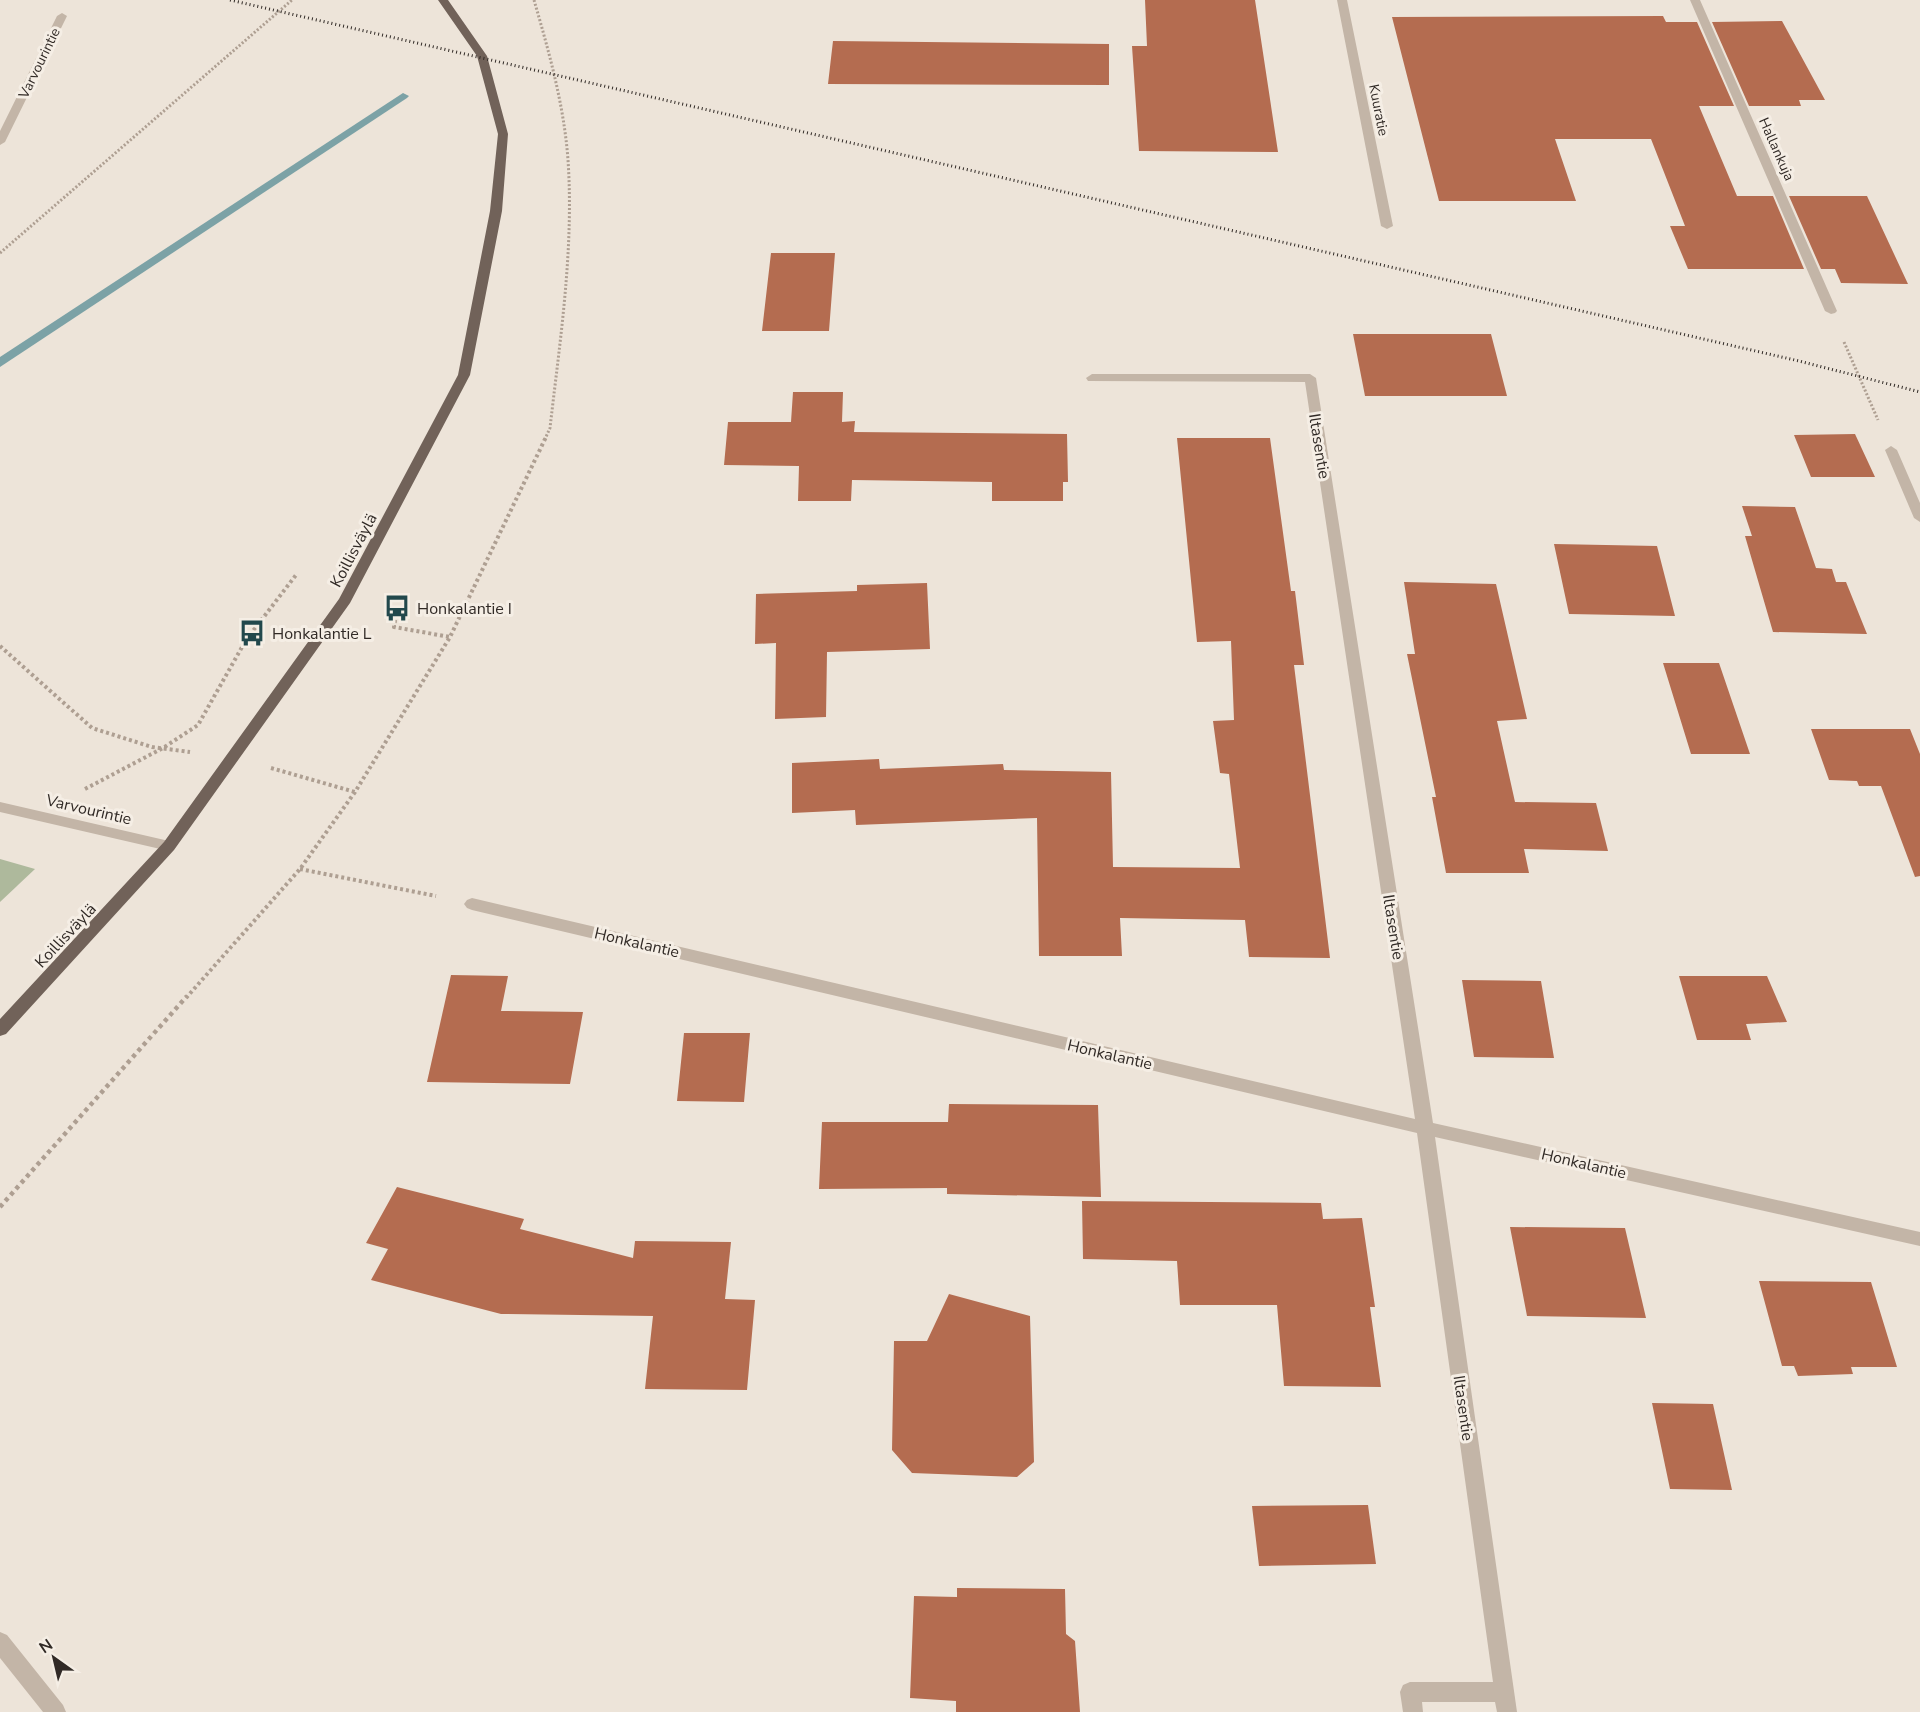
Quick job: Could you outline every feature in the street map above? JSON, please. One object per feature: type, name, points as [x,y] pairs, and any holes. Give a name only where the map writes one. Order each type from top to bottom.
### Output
[{"type":"main road","name":"Koillisväylä","points":[[0,1030],[169,846],[345,600],[464,375],[496,211],[503,134],[482,56],[443,0]]},
{"type":"street","name":"Kuuratie","points":[[1342,0],[1387,226]]},
{"type":"street","name":"Hallankuja","points":[[1695,0],[1831,311]]},
{"type":"street","name":"Varvourintie","points":[[0,142],[62,16]]},
{"type":"street","name":"Iltasentie","points":[[1092,378],[1310,378],[1425,1128],[1507,1712]]},
{"type":"street","points":[[1891,450],[1920,518]]},
{"type":"street","name":"Varvourintie","points":[[0,807],[169,846]]},
{"type":"street","name":"Honkalantie","points":[[472,904],[1425,1128],[1920,1239]]},
{"type":"street","points":[[0,1642],[56,1712]]},
{"type":"street","points":[[1413,1712],[1410,1692],[1504,1692]]},
{"type":"path","points":[[0,253],[292,0]]},
{"type":"path","points":[[0,1207],[300,869],[355,792],[450,637],[550,428],[567,281],[568,160],[555,73],[534,0]]},
{"type":"path","points":[[1831,311],[1891,450]]},
{"type":"path","points":[[37,815],[163,748],[198,725],[246,640],[296,575]]},
{"type":"path","points":[[398,608],[393,627],[450,637]]},
{"type":"path","points":[[0,646],[92,728],[163,748],[233,757],[355,792]]},
{"type":"path","points":[[300,869],[472,904]]},
{"type":"green space","points":[[0,859],[35,869],[0,902]]},
{"type":"building","points":[[1145,0],[1255,0],[1278,152],[1139,151],[1132,46],[1147,46]]},
{"type":"building","points":[[1663,16],[1666,22],[1697,22],[1734,106],[1699,106],[1737,196],[1773,196],[1804,269],[1688,269],[1670,226],[1685,226],[1651,139],[1555,139],[1576,201],[1439,201],[1392,17]]},
{"type":"building","points":[[1782,21],[1825,100],[1799,100],[1801,106],[1749,106],[1712,22]]},
{"type":"building","points":[[833,41],[1109,44],[1109,85],[828,84]]},
{"type":"building","points":[[1789,196],[1867,196],[1908,284],[1841,283],[1835,269],[1821,269]]},
{"type":"building","points":[[771,253],[835,253],[829,331],[762,331]]},
{"type":"building","points":[[1353,334],[1491,334],[1507,396],[1365,396]]},
{"type":"building","points":[[793,392],[843,392],[842,422],[855,421],[854,432],[1067,434],[1068,482],[1063,482],[1063,501],[992,501],[992,482],[852,480],[851,501],[798,501],[799,466],[724,465],[728,422],[791,422]]},
{"type":"building","points":[[1855,434],[1875,477],[1811,477],[1794,435]]},
{"type":"building","points":[[1177,438],[1270,438],[1291,591],[1295,591],[1304,665],[1294,665],[1330,958],[1249,957],[1245,920],[1120,918],[1122,956],[1039,956],[1037,818],[856,825],[855,810],[792,813],[792,763],[879,759],[880,769],[1003,764],[1004,770],[1111,772],[1113,867],[1240,868],[1229,774],[1220,773],[1213,721],[1234,720],[1231,641],[1197,642]]},
{"type":"building","points":[[1742,506],[1795,507],[1816,568],[1832,569],[1836,582],[1846,582],[1867,634],[1773,632],[1745,536],[1752,536]]},
{"type":"building","points":[[1554,544],[1657,546],[1675,616],[1569,614]]},
{"type":"building","points":[[1404,582],[1496,584],[1527,719],[1497,721],[1515,802],[1596,803],[1608,851],[1524,849],[1529,873],[1446,873],[1432,797],[1436,797],[1407,654],[1415,654]]},
{"type":"building","points":[[927,583],[930,649],[827,652],[826,717],[775,719],[776,643],[755,644],[756,594],[857,591],[857,585]]},
{"type":"building","points":[[1663,663],[1719,663],[1750,754],[1691,754]]},
{"type":"building","points":[[1811,729],[1910,729],[1920,754],[1920,876],[1915,877],[1881,786],[1859,786],[1857,781],[1829,780]]},
{"type":"building","points":[[451,975],[508,976],[501,1011],[583,1012],[570,1084],[427,1082]]},
{"type":"building","points":[[1679,976],[1767,976],[1787,1022],[1746,1024],[1751,1040],[1697,1040]]},
{"type":"building","points":[[1462,980],[1541,981],[1554,1058],[1474,1057]]},
{"type":"building","points":[[684,1033],[750,1033],[744,1102],[677,1101]]},
{"type":"building","points":[[949,1104],[1098,1105],[1101,1197],[947,1194],[947,1188],[819,1189],[822,1122],[948,1122]]},
{"type":"building","points":[[397,1187],[524,1219],[520,1229],[633,1258],[635,1241],[731,1242],[725,1299],[755,1300],[747,1390],[645,1389],[653,1316],[501,1314],[371,1280],[388,1249],[366,1243]]},
{"type":"building","points":[[1082,1201],[1321,1203],[1323,1219],[1362,1218],[1375,1307],[1370,1307],[1381,1387],[1284,1386],[1277,1305],[1180,1305],[1177,1261],[1083,1259]]},
{"type":"building","points":[[1510,1227],[1625,1228],[1646,1318],[1527,1316]]},
{"type":"building","points":[[1759,1281],[1871,1282],[1897,1367],[1851,1367],[1853,1374],[1798,1376],[1794,1366],[1782,1366]]},
{"type":"building","points":[[949,1294],[1030,1316],[1034,1462],[1017,1477],[912,1473],[892,1450],[894,1341],[927,1341]]},
{"type":"building","points":[[1652,1403],[1713,1404],[1732,1490],[1670,1489]]},
{"type":"building","points":[[1368,1505],[1376,1564],[1259,1566],[1252,1506]]},
{"type":"building","points":[[957,1588],[1065,1589],[1066,1634],[1075,1641],[1080,1712],[956,1712],[956,1701],[910,1698],[914,1596],[957,1597]]},
{"type":"waterway","points":[[0,363],[403,96]]},
{"type":"railway","points":[[230,0],[1799,361],[1920,392]]},
{"type":"place","name":"Honkalantie I","points":[[397,608]]},
{"type":"place","name":"Honkalantie L","points":[[252,633]]}]
